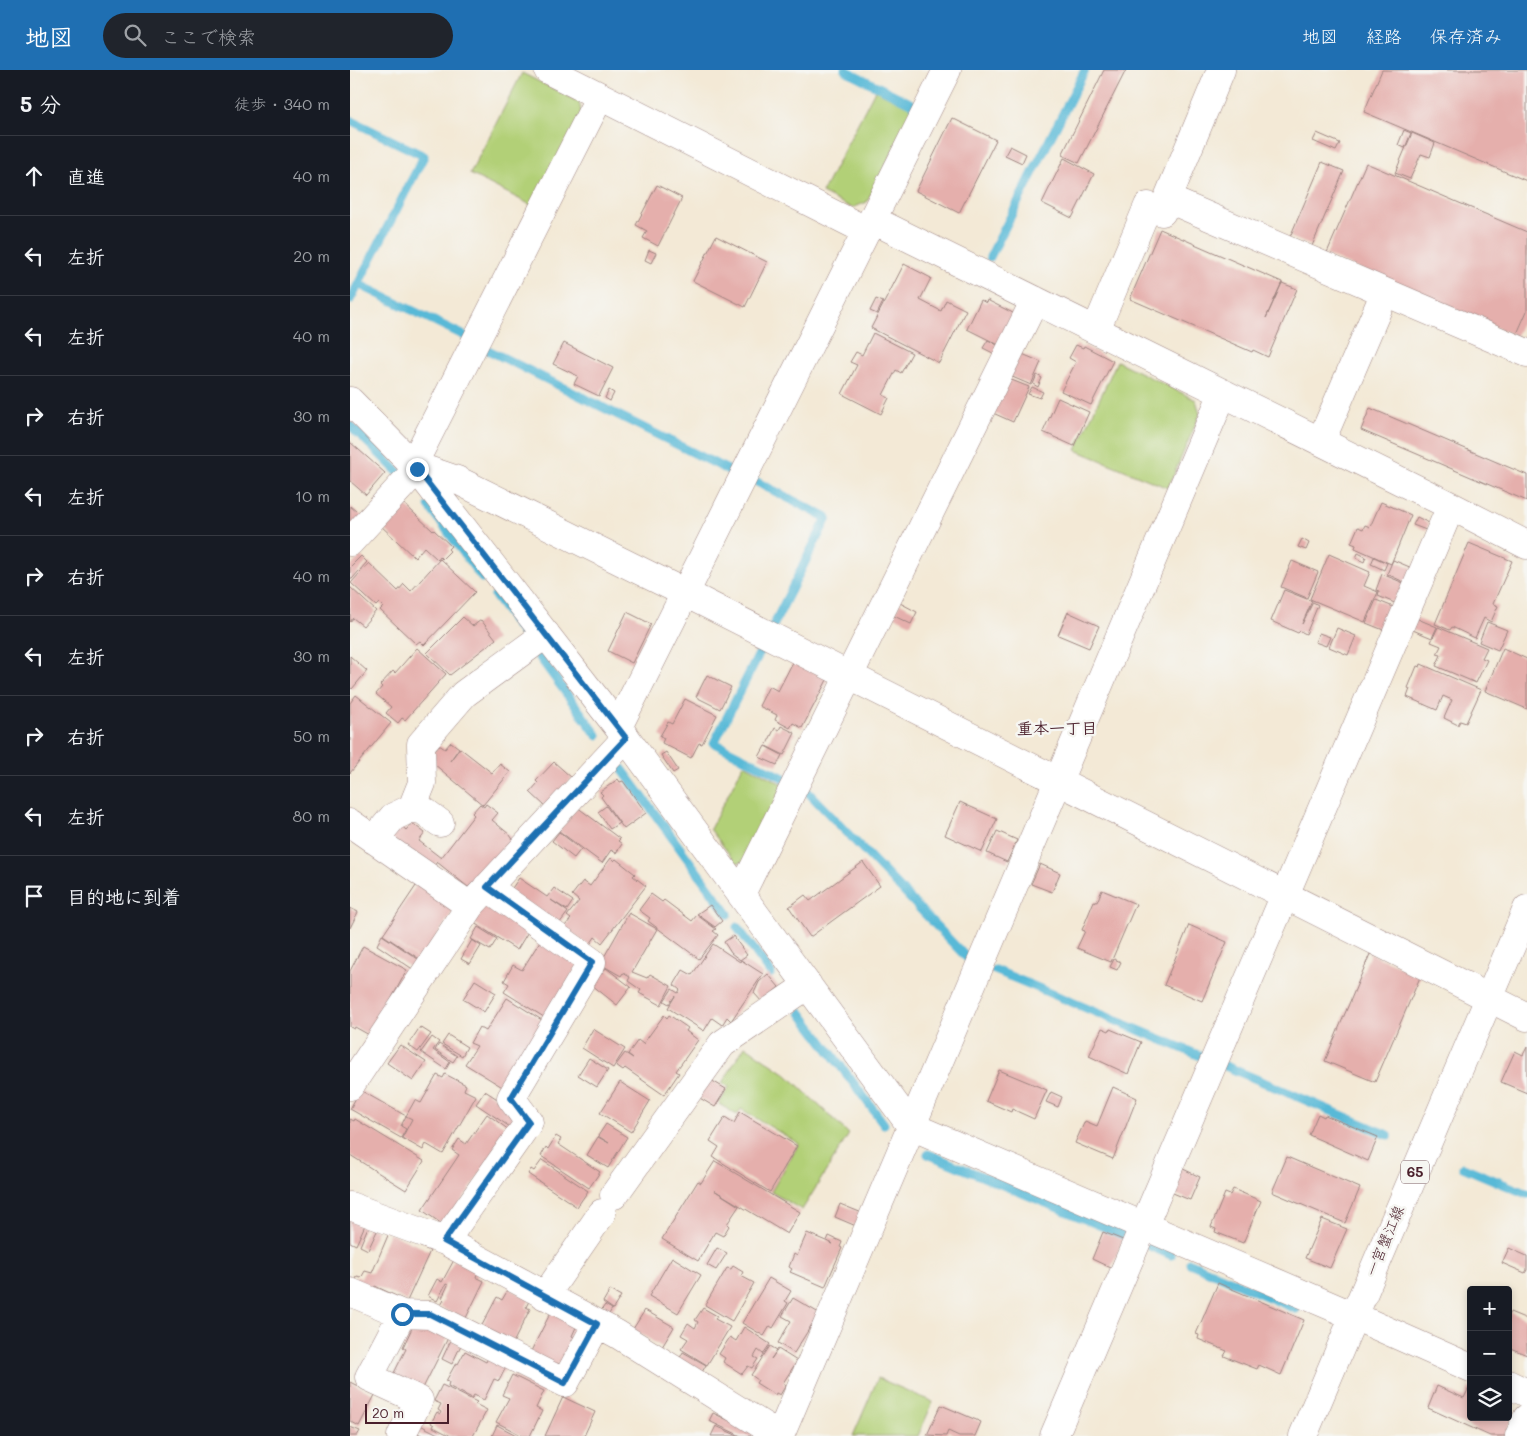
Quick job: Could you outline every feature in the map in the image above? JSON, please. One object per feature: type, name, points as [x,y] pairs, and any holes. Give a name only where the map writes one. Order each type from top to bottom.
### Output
[{"type":"street","points":[[548,70],[870,225],[1035,300],[1527,545]]},
{"type":"street","points":[[350,1086],[360,1051],[478,896],[622,732],[685,593],[948,70]]},
{"type":"street","points":[[1096,330],[1148,206],[1162,212],[1222,70]]},
{"type":"street","points":[[350,542],[415,467],[600,96]]},
{"type":"street","points":[[1168,199],[1527,353]]},
{"type":"street","points":[[1321,441],[1385,292]]},
{"type":"street","points":[[741,894],[1035,300]]},
{"type":"street","points":[[350,1206],[444,1241],[617,1334],[780,1436],[1223,393]]},
{"type":"street","points":[[350,401],[415,467],[622,732],[911,1126],[1467,1366]]},
{"type":"street","points":[[415,467],[457,480],[849,675],[1527,1017]]},
{"type":"street","points":[[1054,1436],[1450,506]]},
{"type":"street","points":[[412,808],[422,783],[421,744],[464,694],[546,634]]},
{"type":"street","points":[[374,840],[393,817],[412,808],[424,811],[440,824]]},
{"type":"street","points":[[350,823],[374,840],[478,896],[592,962],[511,1098],[529,1122],[444,1241]]},
{"type":"street","name":"一宮蟹江線","points":[[1303,1436],[1527,909]]},
{"type":"street","points":[[545,1296],[722,1044],[808,986]]},
{"type":"street","points":[[350,1292],[402,1314],[430,1314],[565,1383],[597,1324]]},
{"type":"street","points":[[401,1436],[419,1400],[369,1377],[402,1314]]},
{"type":"street","points":[[1512,1386],[1527,1393]]},
{"type":"street","points":[[1519,1436],[1527,1418]]},
{"type":"green space","points":[[522,73],[579,102],[582,115],[535,207],[470,174]]},
{"type":"green space","points":[[875,90],[914,109],[867,202],[852,208],[822,193]]},
{"type":"green space","points":[[1117,361],[1196,400],[1200,414],[1168,488],[1076,450]]},
{"type":"green space","points":[[744,764],[784,785],[746,862],[736,863],[710,829]]},
{"type":"green space","points":[[745,1046],[786,1074],[849,1134],[802,1210],[771,1192],[799,1144],[741,1109],[737,1115],[719,1104],[729,1087],[722,1083]]},
{"type":"green space","points":[[878,1378],[933,1402],[918,1436],[853,1436]]},
{"type":"building","points":[[1104,70],[1126,70],[1079,163],[1062,155]]},
{"type":"building","points":[[1382,70],[1527,70],[1527,181],[1364,112]]},
{"type":"building","points":[[952,118],[996,140],[959,213],[916,191]]},
{"type":"building","points":[[1404,130],[1411,133],[1405,148],[1398,145]]},
{"type":"building","points":[[1317,133],[1340,143],[1336,151],[1313,141]]},
{"type":"building","points":[[1412,133],[1435,143],[1430,157],[1421,154],[1410,179],[1395,173]]},
{"type":"building","points":[[1010,146],[1026,154],[1022,163],[1005,155]]},
{"type":"building","points":[[1064,158],[1094,174],[1072,218],[1042,203]]},
{"type":"building","points":[[1322,162],[1344,171],[1312,246],[1290,237]]},
{"type":"building","points":[[1366,163],[1527,232],[1527,311],[1516,336],[1326,255]]},
{"type":"building","points":[[657,185],[682,198],[658,246],[643,238],[647,231],[636,225]]},
{"type":"building","points":[[1160,229],[1282,282],[1266,318],[1282,283],[1297,289],[1268,357],[1253,350],[1252,352],[1130,299]]},
{"type":"building","points":[[716,236],[767,262],[745,307],[693,281]]},
{"type":"building","points":[[649,250],[656,253],[651,263],[645,260]]},
{"type":"building","points":[[904,264],[931,278],[920,300],[941,311],[946,300],[966,310],[939,363],[871,328]]},
{"type":"building","points":[[876,299],[883,302],[877,314],[870,311]]},
{"type":"building","points":[[981,300],[986,303],[987,300],[1015,314],[999,345],[967,329]]},
{"type":"building","points":[[873,333],[912,353],[901,373],[896,370],[883,395],[889,398],[881,414],[842,394],[857,365],[850,362],[856,352],[862,355]]},
{"type":"building","points":[[988,340],[1001,347],[997,355],[983,348]]},
{"type":"building","points":[[564,343],[613,368],[599,396],[574,384],[578,376],[553,364]]},
{"type":"building","points":[[1076,345],[1083,348],[1084,346],[1113,361],[1091,405],[1061,391],[1076,362],[1069,358]]},
{"type":"building","points":[[1020,353],[1041,362],[1031,385],[1010,376]]},
{"type":"building","points":[[1037,375],[1042,378],[1038,387],[1033,384]]},
{"type":"building","points":[[1009,379],[1029,387],[1013,422],[993,413]]},
{"type":"building","points":[[1032,387],[1043,392],[1040,398],[1028,394]]},
{"type":"building","points":[[609,390],[614,393],[610,401],[605,398]]},
{"type":"building","points":[[1058,398],[1089,412],[1074,446],[1043,432]]},
{"type":"building","points":[[1370,408],[1527,475],[1527,501],[1361,430]]},
{"type":"building","points":[[350,442],[385,473],[366,495],[350,481]]},
{"type":"building","points":[[401,501],[451,546],[448,549],[450,551],[442,559],[440,557],[438,560],[424,547],[415,558],[379,524]]},
{"type":"building","points":[[1381,502],[1411,515],[1391,564],[1355,548],[1356,545],[1351,543],[1358,527],[1363,529],[1365,525],[1370,527]]},
{"type":"building","points":[[350,506],[363,517],[350,531]]},
{"type":"building","points":[[1417,517],[1429,523],[1426,530],[1413,525]]},
{"type":"building","points":[[1302,539],[1309,543],[1306,550],[1298,547]]},
{"type":"building","points":[[1469,543],[1512,561],[1493,604],[1498,606],[1491,622],[1484,618],[1475,638],[1452,627],[1450,630],[1435,624]]},
{"type":"building","points":[[1358,553],[1366,557],[1364,562],[1356,558]]},
{"type":"building","points":[[1329,554],[1370,572],[1364,586],[1378,592],[1365,622],[1310,599]]},
{"type":"building","points":[[361,556],[367,562],[352,579],[350,567]]},
{"type":"building","points":[[1374,557],[1387,563],[1384,570],[1371,564]]},
{"type":"building","points":[[440,559],[475,592],[424,645],[420,641],[416,644],[380,610],[383,607],[379,603],[376,606],[351,583],[369,563],[398,591],[404,584],[411,591]]},
{"type":"building","points":[[1393,560],[1412,568],[1406,583],[1387,574]]},
{"type":"building","points":[[1292,561],[1318,572],[1307,598],[1281,587]]},
{"type":"building","points":[[1382,574],[1406,584],[1397,604],[1378,596],[1379,591],[1376,590]]},
{"type":"building","points":[[350,587],[376,611],[363,626],[353,618],[350,622]]},
{"type":"building","points":[[1284,590],[1312,601],[1302,624],[1313,602],[1318,605],[1306,634],[1300,631],[1298,633],[1271,621]]},
{"type":"building","points":[[1376,600],[1396,608],[1386,631],[1366,623]]},
{"type":"building","points":[[900,603],[917,612],[911,624],[894,616]]},
{"type":"building","points":[[627,612],[651,624],[632,663],[608,651]]},
{"type":"building","points":[[1068,612],[1099,626],[1089,648],[1058,635]]},
{"type":"building","points":[[463,617],[473,626],[481,620],[496,639],[450,675],[427,653]]},
{"type":"building","points":[[1413,617],[1437,627],[1432,638],[1408,628]]},
{"type":"building","points":[[1487,622],[1507,630],[1498,650],[1479,642]]},
{"type":"building","points":[[1438,627],[1487,648],[1482,658],[1487,660],[1476,683],[1436,666],[1441,655],[1437,654],[1441,646],[1431,642]]},
{"type":"building","points":[[1337,628],[1356,636],[1348,655],[1329,647]]},
{"type":"building","points":[[1319,633],[1330,637],[1326,646],[1315,642]]},
{"type":"building","points":[[417,648],[446,674],[405,720],[402,718],[398,723],[386,713],[391,707],[376,694],[382,687],[380,685],[393,671],[395,673]]},
{"type":"building","points":[[1503,648],[1527,659],[1527,709],[1485,691]]},
{"type":"building","points":[[350,656],[367,671],[352,689],[350,687]]},
{"type":"building","points":[[794,660],[828,678],[802,728],[793,723],[790,728],[775,720],[777,715],[759,706],[769,686],[778,691]]},
{"type":"building","points":[[1421,664],[1481,690],[1466,723],[1460,721],[1458,725],[1444,718],[1452,700],[1443,696],[1437,710],[1407,697],[1410,689],[1408,688],[1417,666],[1420,667]]},
{"type":"building","points":[[707,675],[731,687],[720,709],[696,697]]},
{"type":"building","points":[[356,695],[391,723],[350,773],[350,703]]},
{"type":"building","points":[[685,699],[717,715],[702,744],[699,743],[691,758],[662,743],[664,738],[660,736],[668,722],[672,724]]},
{"type":"building","points":[[781,726],[795,733],[784,755],[766,746],[775,728],[779,730]]},
{"type":"building","points":[[451,742],[459,748],[450,761],[460,748],[492,773],[500,764],[510,772],[483,805],[428,759],[439,745],[445,749]]},
{"type":"building","points":[[765,746],[782,755],[777,765],[759,757]]},
{"type":"building","points":[[666,752],[678,770],[673,773],[661,755]]},
{"type":"building","points":[[554,762],[572,778],[546,807],[530,792],[538,783],[536,781]]},
{"type":"building","points":[[618,779],[620,782],[623,781],[646,813],[624,829],[601,797],[603,795],[600,792]]},
{"type":"building","points":[[960,802],[997,819],[982,852],[945,835]]},
{"type":"building","points":[[480,804],[484,807],[486,804],[498,813],[492,820],[510,835],[514,841],[468,887],[437,862],[430,871],[388,837],[399,824],[406,830],[412,823],[425,833],[419,841],[441,858],[474,815],[472,813]]},
{"type":"building","points":[[606,806],[619,823],[610,829],[598,812]]},
{"type":"building","points":[[577,807],[620,839],[618,841],[622,844],[616,853],[611,850],[602,863],[559,831]]},
{"type":"building","points":[[997,831],[1017,840],[1007,862],[987,853]]},
{"type":"building","points":[[559,832],[581,849],[574,858],[552,841]]},
{"type":"building","points":[[611,858],[614,861],[616,859],[635,874],[633,876],[646,886],[602,943],[595,937],[589,946],[564,927],[571,919],[567,916],[579,901],[572,895],[583,881],[590,886]]},
{"type":"building","points":[[863,862],[880,886],[810,937],[789,907],[805,895],[810,901]]},
{"type":"building","points":[[1040,864],[1060,873],[1052,892],[1031,884]]},
{"type":"building","points":[[519,878],[547,897],[554,888],[573,901],[567,910],[551,900],[568,912],[556,928],[508,894]]},
{"type":"building","points":[[420,880],[457,905],[421,960],[383,935]]},
{"type":"building","points":[[1102,890],[1136,904],[1111,962],[1077,948],[1085,931],[1082,930],[1094,901],[1097,902]]},
{"type":"building","points":[[651,894],[662,902],[664,900],[692,921],[697,915],[716,929],[713,931],[718,935],[699,959],[648,921],[650,918],[639,910]]},
{"type":"building","points":[[489,898],[532,925],[517,950],[474,923]]},
{"type":"building","points":[[710,905],[722,921],[715,927],[697,914]]},
{"type":"building","points":[[350,908],[358,912],[350,928]]},
{"type":"building","points":[[629,913],[657,929],[632,972],[647,978],[650,974],[671,986],[661,1005],[639,993],[641,990],[628,981],[630,977],[623,973],[621,976],[600,964]]},
{"type":"building","points":[[1189,925],[1227,942],[1202,1001],[1164,985]]},
{"type":"building","points":[[478,927],[497,939],[490,950],[471,939]]},
{"type":"building","points":[[532,927],[578,965],[547,1019],[504,992],[509,984],[504,981],[513,965],[522,970],[540,941],[528,934]]},
{"type":"building","points":[[382,935],[421,961],[414,970],[377,945]]},
{"type":"building","points":[[733,936],[747,955],[740,960],[731,953],[724,942]]},
{"type":"building","points":[[472,940],[481,946],[470,964],[461,959]]},
{"type":"building","points":[[713,944],[740,962],[741,960],[763,974],[731,1021],[727,1017],[722,1025],[712,1018],[704,1031],[668,1008],[675,996],[669,1004],[664,1001],[672,989],[678,993],[680,990],[674,985],[683,970],[692,975]]},
{"type":"building","points":[[363,946],[407,970],[371,1036],[355,1027],[354,1029],[350,1027],[350,971]]},
{"type":"building","points":[[1370,954],[1421,975],[1375,1082],[1325,1061]]},
{"type":"building","points":[[1114,959],[1121,962],[1117,970],[1110,967]]},
{"type":"building","points":[[606,968],[631,987],[617,1005],[592,985]]},
{"type":"building","points":[[768,974],[779,987],[762,1002],[754,993],[759,982]]},
{"type":"building","points":[[475,980],[496,993],[484,1012],[463,999]]},
{"type":"building","points":[[507,998],[545,1022],[504,1088],[465,1064],[477,1046],[470,1043],[479,1027],[486,1031]]},
{"type":"building","points":[[664,1015],[667,1018],[669,1015],[688,1028],[686,1031],[698,1040],[676,1071],[679,1073],[664,1095],[625,1068],[623,1070],[616,1065],[625,1053],[633,1058],[628,1054],[638,1040],[643,1044]]},
{"type":"building","points":[[420,1027],[431,1034],[418,1052],[408,1045]]},
{"type":"building","points":[[1102,1028],[1109,1031],[1110,1029],[1141,1042],[1128,1074],[1089,1056]]},
{"type":"building","points":[[593,1029],[625,1049],[613,1068],[582,1048]]},
{"type":"building","points":[[448,1035],[467,1047],[462,1056],[442,1044]]},
{"type":"building","points":[[432,1037],[439,1042],[433,1050],[450,1062],[446,1069],[421,1052]]},
{"type":"building","points":[[439,1044],[457,1056],[453,1062],[435,1050]]},
{"type":"building","points":[[400,1045],[426,1062],[413,1081],[387,1063]]},
{"type":"building","points":[[1527,1047],[1527,1093],[1501,1082],[1515,1051],[1523,1055]]},
{"type":"building","points":[[589,1058],[608,1070],[597,1087],[578,1075]]},
{"type":"building","points":[[999,1070],[1047,1090],[1034,1119],[1012,1109],[1011,1112],[986,1101]]},
{"type":"building","points":[[445,1074],[466,1085],[464,1090],[476,1096],[443,1154],[426,1144],[423,1150],[402,1138],[412,1119],[406,1116],[415,1100],[421,1103],[437,1075],[443,1078]]},
{"type":"building","points":[[709,1079],[726,1089],[715,1107],[698,1097]]},
{"type":"building","points":[[620,1082],[650,1101],[631,1132],[600,1113]]},
{"type":"building","points":[[1113,1087],[1137,1098],[1113,1159],[1075,1143],[1085,1121],[1097,1126]]},
{"type":"building","points":[[360,1090],[406,1116],[401,1126],[406,1129],[401,1138],[350,1109]]},
{"type":"building","points":[[485,1091],[505,1104],[514,1113],[513,1129],[476,1104]]},
{"type":"building","points":[[1051,1092],[1062,1097],[1058,1107],[1046,1102]]},
{"type":"building","points":[[740,1112],[797,1146],[770,1192],[713,1157],[719,1147],[710,1141],[725,1117],[734,1123]]},
{"type":"building","points":[[487,1114],[509,1130],[445,1226],[422,1210],[459,1155],[452,1150],[459,1139],[466,1144]]},
{"type":"building","points":[[1318,1114],[1324,1117],[1325,1115],[1378,1137],[1368,1161],[1309,1135]]},
{"type":"building","points":[[350,1119],[354,1121],[355,1119],[424,1161],[406,1190],[350,1155]]},
{"type":"building","points":[[606,1124],[627,1137],[608,1168],[587,1155],[598,1137],[609,1143],[598,1136]]},
{"type":"building","points":[[556,1136],[561,1139],[558,1144],[600,1172],[589,1188],[541,1156]]},
{"type":"building","points":[[1287,1157],[1360,1188],[1345,1223],[1272,1192]]},
{"type":"building","points":[[542,1160],[588,1191],[577,1207],[528,1174],[531,1169],[534,1171]]},
{"type":"building","points":[[715,1161],[800,1212],[787,1234],[714,1190],[739,1206],[727,1224],[729,1226],[723,1236],[715,1232],[698,1261],[662,1239],[698,1181],[701,1183]]},
{"type":"building","points":[[1181,1168],[1200,1177],[1190,1200],[1168,1191]]},
{"type":"building","points":[[1233,1189],[1261,1201],[1243,1243],[1215,1232],[1216,1229],[1211,1227],[1225,1193],[1230,1195]]},
{"type":"building","points":[[840,1204],[862,1213],[856,1226],[835,1217]]},
{"type":"building","points":[[350,1218],[365,1225],[356,1245],[350,1242]]},
{"type":"building","points":[[1322,1219],[1347,1229],[1330,1268],[1305,1258]]},
{"type":"building","points":[[368,1227],[377,1231],[368,1250],[360,1246]]},
{"type":"building","points":[[1103,1232],[1123,1240],[1111,1268],[1092,1259]]},
{"type":"building","points":[[389,1233],[430,1251],[407,1301],[375,1286],[372,1292],[354,1284],[357,1277],[361,1278],[365,1271],[372,1273]]},
{"type":"building","points":[[807,1233],[833,1244],[827,1241],[829,1236],[842,1242],[840,1247],[842,1248],[825,1287],[790,1272],[792,1269],[789,1267],[794,1254],[797,1256]]},
{"type":"building","points":[[717,1248],[727,1253],[716,1270],[707,1265]]},
{"type":"building","points":[[1509,1248],[1527,1256],[1527,1270],[1525,1273],[1502,1263]]},
{"type":"building","points":[[672,1257],[701,1275],[678,1313],[649,1296]]},
{"type":"building","points":[[454,1260],[478,1272],[476,1277],[484,1281],[465,1320],[440,1307],[448,1285],[446,1284],[437,1301],[428,1296],[437,1279],[442,1282]]},
{"type":"building","points":[[733,1266],[743,1272],[741,1276],[754,1283],[732,1321],[705,1305],[727,1268],[731,1269]]},
{"type":"building","points":[[769,1278],[791,1291],[785,1301],[788,1303],[773,1328],[770,1326],[764,1336],[742,1323]]},
{"type":"building","points":[[1218,1283],[1304,1320],[1281,1375],[1259,1365],[1257,1369],[1224,1356],[1227,1351],[1198,1339],[1199,1335],[1196,1334]]},
{"type":"building","points":[[509,1288],[530,1299],[526,1307],[530,1309],[512,1345],[480,1329],[497,1297],[502,1300]]},
{"type":"building","points":[[610,1290],[621,1296],[613,1309],[603,1302]]},
{"type":"building","points":[[793,1298],[819,1313],[794,1353],[778,1343],[791,1321],[782,1316]]},
{"type":"building","points":[[605,1305],[612,1309],[608,1316],[600,1312]]},
{"type":"building","points":[[703,1308],[717,1316],[715,1319],[730,1327],[707,1365],[681,1349],[688,1339],[681,1335],[688,1323],[695,1328],[698,1322],[695,1320]]},
{"type":"building","points":[[645,1310],[674,1327],[662,1347],[633,1329]]},
{"type":"building","points":[[551,1312],[577,1325],[572,1336],[577,1339],[563,1366],[557,1363],[555,1368],[529,1355]]},
{"type":"building","points":[[1512,1313],[1527,1319],[1527,1355],[1512,1349]]},
{"type":"building","points":[[414,1324],[423,1326],[448,1338],[422,1390],[393,1375],[406,1349],[403,1347]]},
{"type":"building","points":[[744,1327],[770,1344],[763,1354],[758,1350],[754,1357],[758,1359],[752,1368],[748,1366],[742,1374],[723,1362],[725,1358],[719,1354],[730,1337],[736,1341]]},
{"type":"building","points":[[451,1340],[461,1345],[452,1364],[442,1359]]},
{"type":"building","points":[[770,1346],[777,1350],[771,1359],[778,1349],[797,1361],[783,1383],[786,1385],[780,1395],[776,1393],[775,1395],[756,1383],[758,1380],[751,1375]]},
{"type":"building","points":[[465,1351],[486,1362],[488,1358],[506,1367],[499,1381],[494,1379],[484,1400],[474,1395],[472,1398],[448,1386],[449,1382],[446,1381]]},
{"type":"building","points":[[683,1352],[706,1365],[701,1374],[679,1360]]},
{"type":"building","points":[[512,1375],[544,1391],[536,1408],[542,1411],[530,1436],[523,1436],[496,1422],[509,1398],[502,1395]]},
{"type":"building","points":[[350,1382],[375,1395],[359,1426],[350,1421]]},
{"type":"building","points":[[442,1385],[477,1402],[475,1404],[487,1410],[473,1436],[451,1436],[433,1427],[434,1425],[431,1423],[437,1412],[440,1414],[441,1412],[438,1410],[441,1404],[434,1401]]},
{"type":"building","points":[[1437,1386],[1464,1398],[1467,1392],[1467,1421],[1512,1421],[1505,1436],[1490,1436],[1428,1408]]},
{"type":"building","points":[[563,1397],[595,1412],[584,1436],[545,1436]]},
{"type":"building","points":[[941,1405],[981,1422],[975,1436],[959,1436],[948,1431],[946,1436],[927,1435]]},
{"type":"building","points":[[713,1413],[753,1432],[751,1436],[741,1436],[709,1421]]},
{"type":"building","points":[[420,1425],[438,1434],[436,1436],[423,1436],[416,1432]]},
{"type":"building","points":[[497,1425],[518,1436],[492,1436]]},
{"type":"building","points":[[716,1426],[738,1436],[711,1436]]},
{"type":"building","points":[[350,1427],[360,1431],[357,1436],[350,1436]]},
{"type":"waterway","points":[[845,70],[914,105]]},
{"type":"waterway","points":[[990,257],[1085,70]]},
{"type":"waterway","points":[[350,120],[424,156],[350,300]]},
{"type":"waterway","points":[[358,284],[467,337]]},
{"type":"waterway","points":[[484,348],[730,471]]},
{"type":"waterway","points":[[350,425],[400,474]]},
{"type":"waterway","points":[[757,482],[827,518],[773,626]]},
{"type":"waterway","points":[[429,506],[482,578]]},
{"type":"waterway","points":[[495,596],[525,637]]},
{"type":"waterway","points":[[764,644],[714,743],[786,779]]},
{"type":"waterway","points":[[538,655],[597,735]]},
{"type":"waterway","points":[[622,769],[728,914]]},
{"type":"waterway","points":[[805,789],[967,958]]},
{"type":"waterway","points":[[737,927],[771,973]]},
{"type":"waterway","points":[[995,970],[1203,1057]]},
{"type":"waterway","points":[[801,1013],[884,1124]]},
{"type":"waterway","points":[[1223,1065],[1388,1135]]},
{"type":"waterway","points":[[928,1154],[1126,1236]]},
{"type":"waterway","points":[[1463,1167],[1527,1194]]},
{"type":"waterway","points":[[1148,1245],[1171,1255]]},
{"type":"waterway","points":[[1190,1263],[1296,1309]]},
{"type":"district","name":"重本一丁目","points":[[1057,728]]},
{"type":"route","points":[[402,1314],[430,1314],[565,1383],[597,1324],[444,1241],[529,1122],[511,1098],[592,962],[487,887],[626,738],[417,469]]}]
